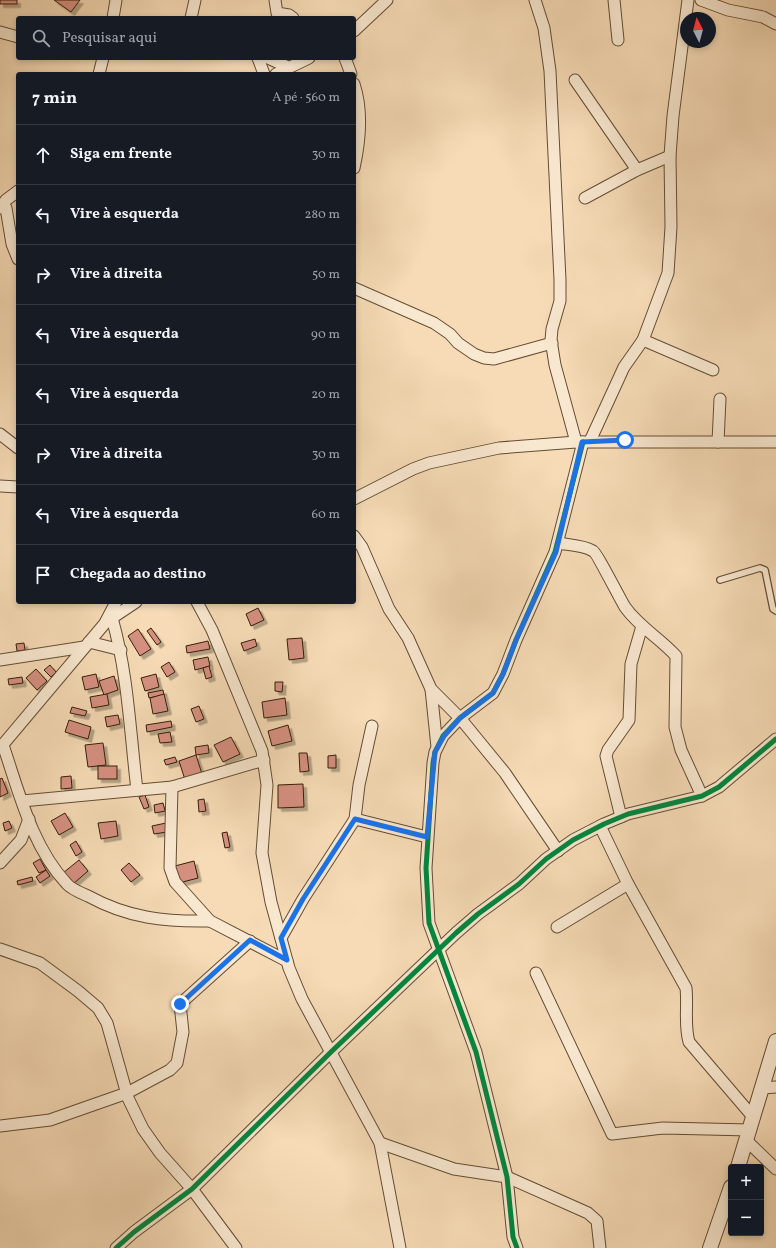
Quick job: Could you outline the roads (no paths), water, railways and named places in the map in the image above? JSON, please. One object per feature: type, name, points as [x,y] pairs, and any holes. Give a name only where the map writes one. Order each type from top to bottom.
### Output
[{"type":"street","points":[[113,16],[116,0]]},
{"type":"street","points":[[191,16],[194,0]]},
{"type":"street","points":[[275,0],[277,13],[290,16]]},
{"type":"street","points":[[356,29],[388,0]]},
{"type":"street","points":[[535,0],[544,28],[551,88],[560,280],[560,301],[552,329],[552,343],[555,365],[583,442]]},
{"type":"street","points":[[614,0],[618,40]]},
{"type":"street","points":[[437,747],[460,718],[493,693],[548,570],[558,543],[583,442],[624,367],[643,340],[668,273],[671,227],[670,156],[673,116],[688,0]]},
{"type":"street","points":[[701,0],[728,10],[763,17],[776,24]]},
{"type":"street","points":[[0,32],[16,36]]},
{"type":"street","points":[[99,72],[102,60]]},
{"type":"street","points":[[259,60],[263,72]]},
{"type":"street","points":[[272,60],[288,67]]},
{"type":"street","points":[[279,72],[304,60]]},
{"type":"street","points":[[346,60],[350,72]]},
{"type":"street","points":[[575,80],[637,170]]},
{"type":"street","points":[[356,92],[359,105],[360,130],[356,155]]},
{"type":"street","points":[[586,198],[637,170],[670,156]]},
{"type":"street","points":[[16,192],[6,200],[2,207],[16,254]]},
{"type":"street","points":[[2,207],[16,213]]},
{"type":"street","points":[[356,289],[434,323],[450,334],[458,343],[484,358],[494,359],[552,343]]},
{"type":"street","points":[[643,340],[713,370]]},
{"type":"street","points":[[718,442],[720,399]]},
{"type":"street","points":[[0,434],[16,446]]},
{"type":"street","points":[[356,498],[413,469],[429,463],[499,448],[583,442],[776,442]]},
{"type":"street","points":[[0,486],[16,487]]},
{"type":"street","points":[[356,539],[362,547],[389,609],[408,638],[431,689],[437,747],[433,763],[427,837],[426,868],[429,923],[440,949],[476,1052],[507,1177],[513,1237],[517,1248]]},
{"type":"street","points":[[558,543],[593,550],[597,554],[599,562],[626,608],[642,626],[676,656],[675,726],[681,750],[702,796]]},
{"type":"street","points":[[115,604],[109,620],[121,650],[127,688],[137,790]]},
{"type":"street","points":[[133,604],[109,620],[1,746],[42,850],[67,885],[108,908],[172,922],[210,921]]},
{"type":"street","points":[[198,604],[212,630],[241,697],[262,751],[267,785],[262,853],[287,960],[302,999],[380,1143],[400,1248]]},
{"type":"street","points":[[621,817],[606,756],[608,750],[629,720],[631,664],[642,626]]},
{"type":"street","points":[[0,660],[86,645],[121,650]]},
{"type":"street","points":[[431,689],[460,718],[509,778],[558,851]]},
{"type":"street","points":[[281,938],[303,899],[355,819],[359,785],[372,726]]},
{"type":"street","points":[[116,1248],[134,1232],[192,1189],[330,1052],[440,949],[478,914],[519,884],[558,851],[600,826],[621,817],[702,796],[719,787],[776,739]]},
{"type":"street","points":[[22,801],[172,787],[264,760]]},
{"type":"street","points":[[172,787],[170,868],[175,882],[210,921],[287,960]]},
{"type":"street","points":[[0,863],[21,840],[29,819]]},
{"type":"street","points":[[355,819],[427,837]]},
{"type":"street","points":[[600,826],[628,884],[686,988],[688,1005],[686,1033],[689,1042],[751,1129],[776,1169]]},
{"type":"street","points":[[557,927],[628,884]]},
{"type":"street","points":[[0,1126],[50,1120],[126,1094],[170,1070],[177,1063],[183,1032],[180,1004],[250,940]]},
{"type":"street","points":[[0,949],[40,962],[98,1008],[107,1023],[126,1094],[143,1129],[160,1153],[192,1189],[236,1248]]},
{"type":"street","points":[[536,973],[612,1134],[663,1128],[751,1129]]},
{"type":"street","points":[[739,1164],[751,1129],[769,1087],[776,1041]]},
{"type":"street","points":[[380,1143],[454,1169],[507,1177],[593,1216],[598,1221],[600,1248]]},
{"type":"street","points":[[710,1248],[728,1196]]},
{"type":"lane","points":[[720,580],[760,568],[765,570],[773,609],[776,611]]}]
